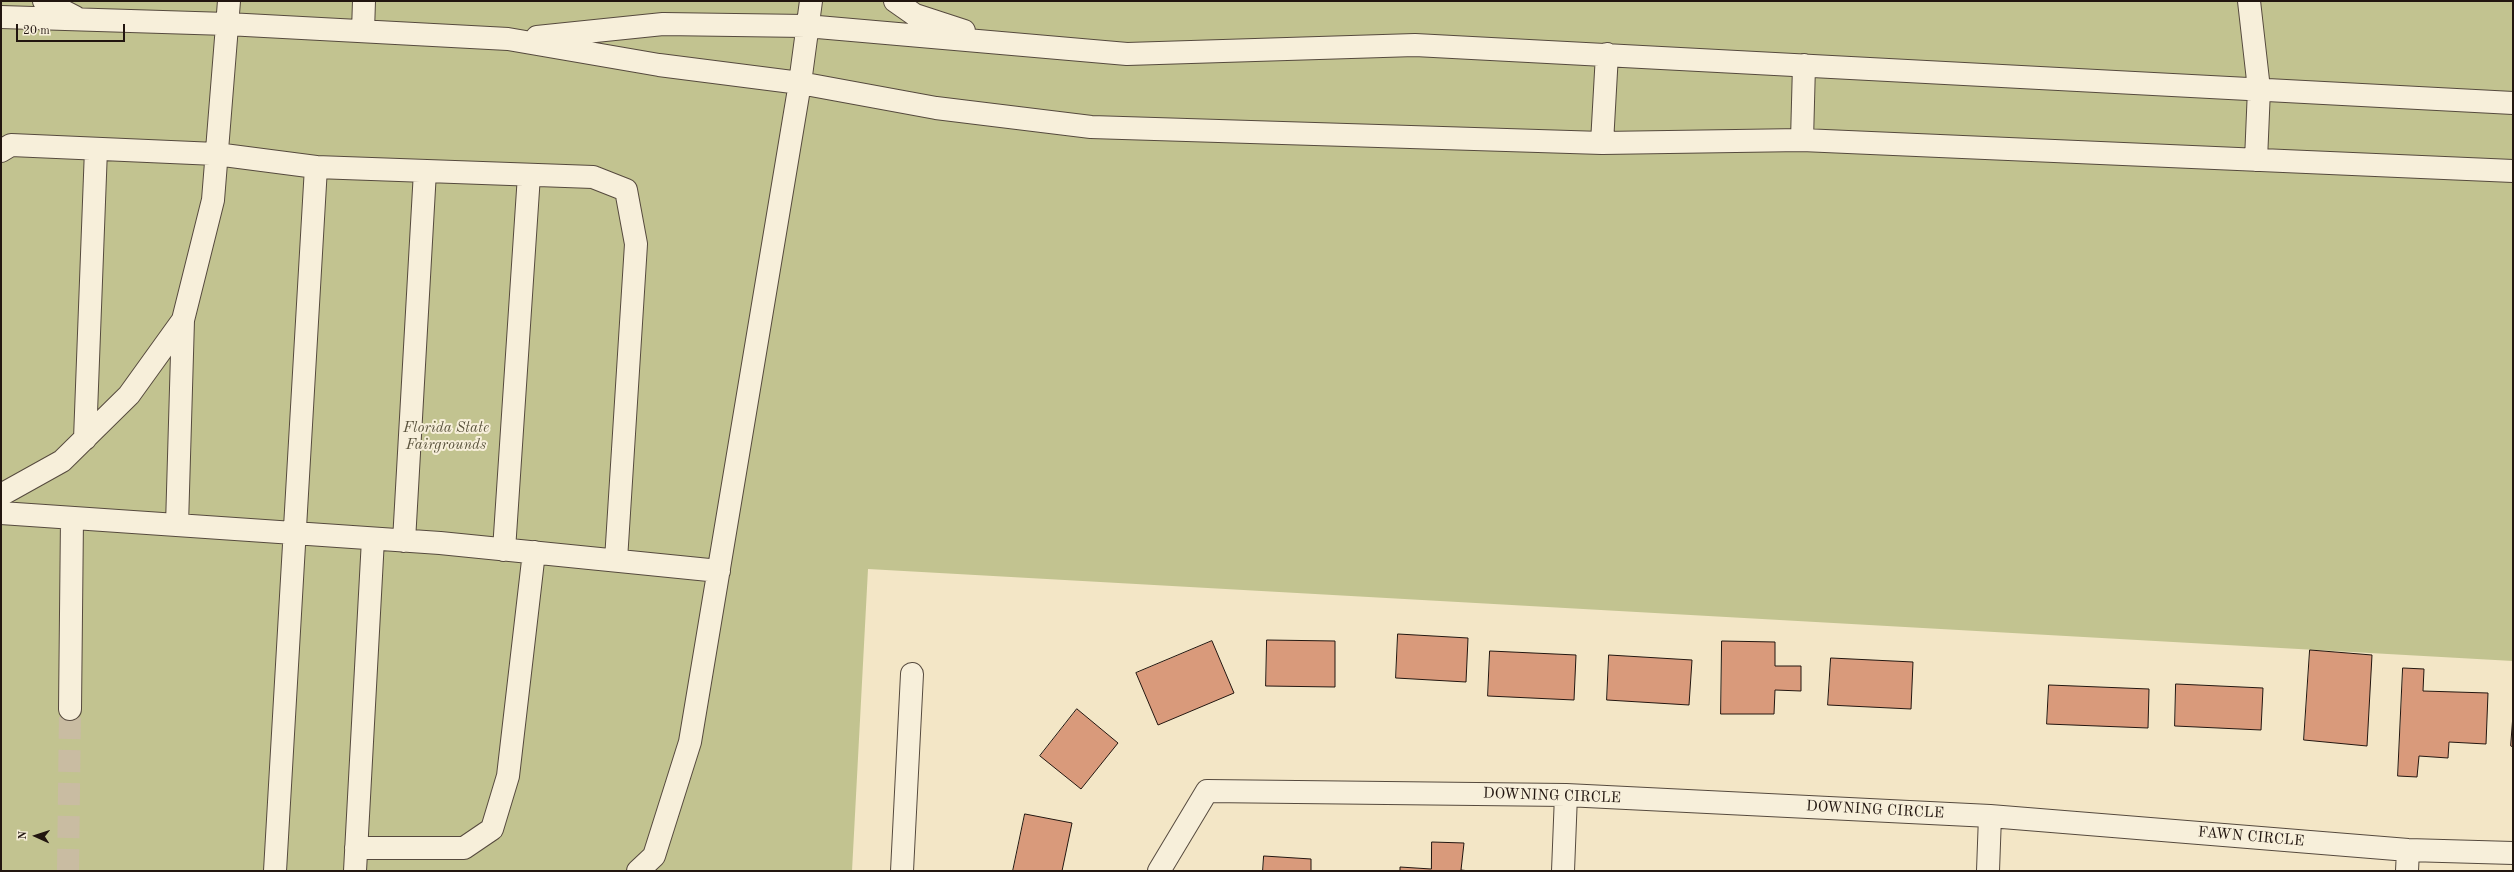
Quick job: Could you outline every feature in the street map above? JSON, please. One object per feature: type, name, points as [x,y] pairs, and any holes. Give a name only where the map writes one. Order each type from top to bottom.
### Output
[{"type":"street","points":[[44,1],[79,20]]},
{"type":"street","points":[[177,525],[183,320],[212,200],[229,1]]},
{"type":"street","points":[[363,31],[364,1]]},
{"type":"street","points":[[638,871],[654,856],[690,742],[800,82],[806,26],[811,1]]},
{"type":"street","points":[[896,1],[915,15],[1001,43]]},
{"type":"street","points":[[2249,1],[2259,89],[2256,160]]},
{"type":"street","points":[[1,18],[227,24],[508,39],[659,65],[800,82],[936,108],[1091,127],[1602,143],[1802,140],[2513,171]]},
{"type":"street","points":[[508,39],[664,24],[806,26],[1127,54],[1415,45],[2513,103]]},
{"type":"street","points":[[1602,143],[1607,54]]},
{"type":"street","points":[[1802,140],[1804,65]]},
{"type":"street","points":[[1,152],[12,145],[216,154],[316,167],[593,177],[626,190],[636,244],[616,560]]},
{"type":"street","points":[[85,439],[96,148]]},
{"type":"street","points":[[275,871],[316,167]]},
{"type":"street","points":[[404,541],[425,171]]},
{"type":"street","points":[[504,550],[529,175]]},
{"type":"street","points":[[1,495],[62,461],[85,439],[129,394],[183,320]]},
{"type":"street","points":[[1,513],[373,538],[534,552],[719,571]]},
{"type":"street","points":[[70,708],[72,518]]},
{"type":"street","points":[[355,871],[373,538]]},
{"type":"street","points":[[356,848],[464,848],[492,829],[508,776],[534,552]]},
{"type":"street","points":[[902,871],[912,674]]},
{"type":"street","name":"DOWNING CIRCLE","points":[[1159,871],[1207,791],[1566,795],[1990,816]]},
{"type":"street","points":[[1563,871],[1566,795]]},
{"type":"street","points":[[1988,871],[1990,816]]},
{"type":"street","name":"FAWN CIRCLE","points":[[1990,816],[2407,860],[2513,853]]},
{"type":"green space","name":"Florida State Fairgrounds","points":[[1,1],[2513,1],[2513,661],[868,569],[852,871],[1,871]]},
{"type":"building","points":[[1398,634],[1468,638],[1466,682],[1396,678]]},
{"type":"building","points":[[1267,640],[1335,641],[1335,687],[1266,686]]},
{"type":"building","points":[[1212,641],[1234,693],[1158,725],[1136,673]]},
{"type":"building","points":[[1722,641],[1775,642],[1775,666],[1801,666],[1801,691],[1775,690],[1774,714],[1721,714]]},
{"type":"building","points":[[2310,650],[2372,655],[2367,746],[2304,740]]},
{"type":"building","points":[[1490,651],[1576,655],[1574,700],[1488,696]]},
{"type":"building","points":[[1609,655],[1692,660],[1689,705],[1607,700]]},
{"type":"building","points":[[1831,658],[1913,662],[1911,709],[1828,705]]},
{"type":"building","points":[[2403,668],[2424,669],[2423,691],[2488,693],[2486,744],[2449,742],[2448,758],[2419,756],[2417,777],[2398,776]]},
{"type":"building","points":[[2176,684],[2263,688],[2261,730],[2175,726]]},
{"type":"building","points":[[2049,685],[2149,689],[2148,728],[2047,724]]},
{"type":"building","points":[[1077,709],[1118,743],[1081,789],[1040,756]]},
{"type":"building","points":[[2513,715],[2513,747],[2511,746]]},
{"type":"building","points":[[1025,814],[1072,823],[1062,871],[1013,871]]},
{"type":"building","points":[[1432,842],[1464,843],[1461,870],[1470,871],[1400,871],[1400,867],[1431,869]]},
{"type":"building","points":[[1264,856],[1311,859],[1311,871],[1263,871]]},
{"type":"tunnel","points":[[68,871],[70,709]]}]
